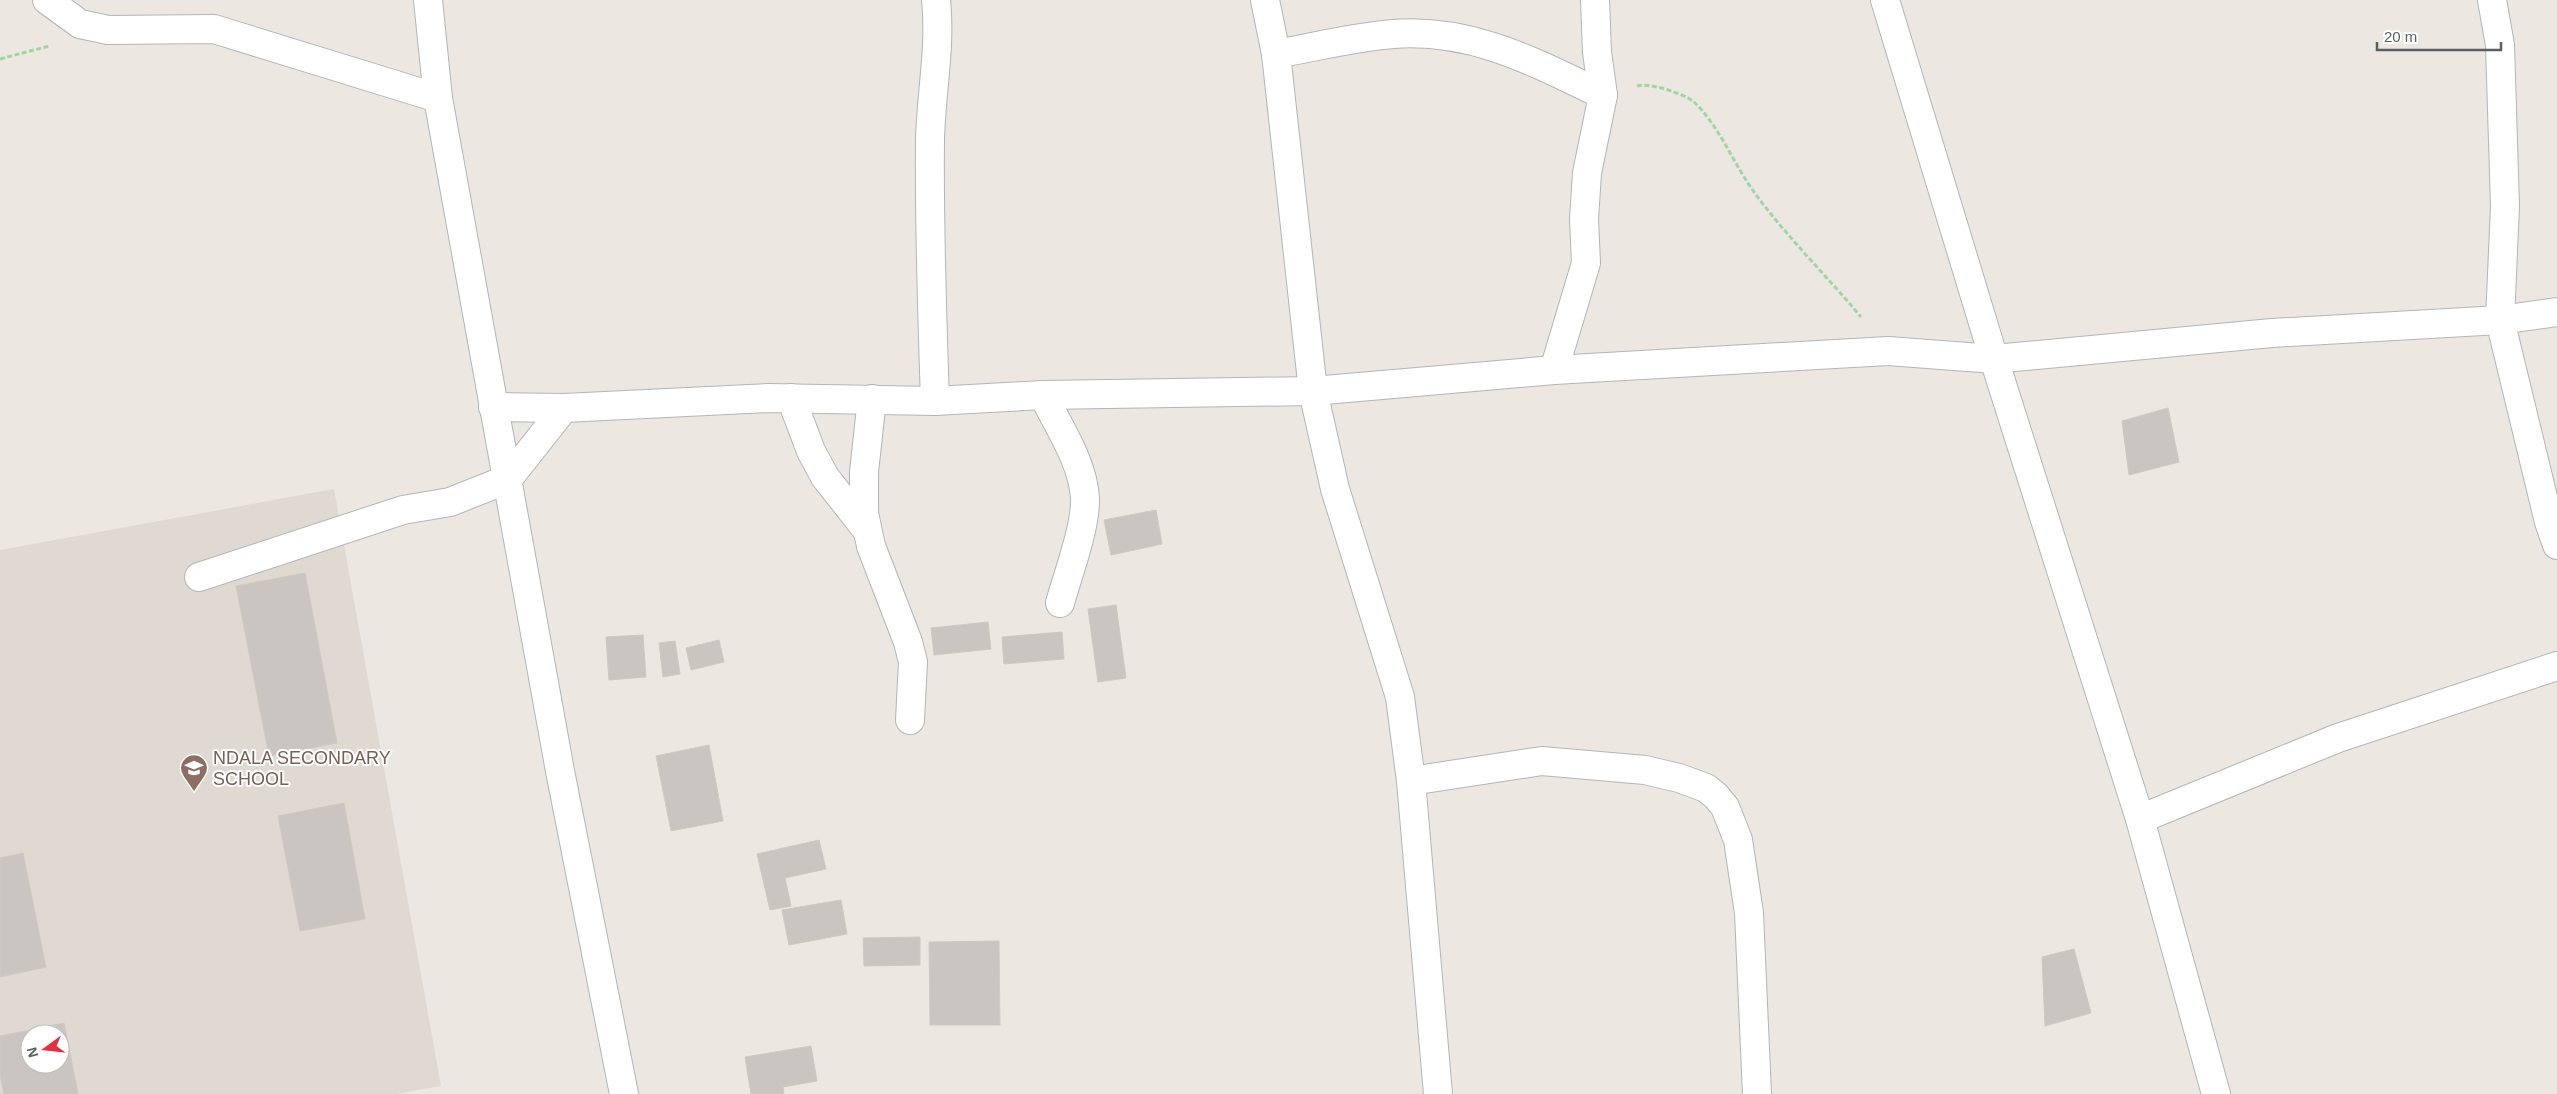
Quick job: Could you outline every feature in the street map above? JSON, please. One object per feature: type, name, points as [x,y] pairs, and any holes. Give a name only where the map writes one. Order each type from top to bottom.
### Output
[{"type":"street","points":[[47,0],[80,24],[108,30],[214,29],[438,98]]},
{"type":"street","points":[[428,0],[438,98],[493,407],[508,479],[560,771],[624,1094]]},
{"type":"street","points":[[935,401],[929,234],[930,137],[938,23],[936,0]]},
{"type":"street","points":[[1265,0],[1276,54],[1313,391],[1335,489],[1400,697],[1411,780],[1438,1094]]},
{"type":"street","points":[[1554,370],[1586,263],[1584,219],[1587,173],[1603,95],[1597,52],[1595,0]]},
{"type":"street","points":[[1885,0],[1994,359],[2140,819],[2216,1094]]},
{"type":"street","points":[[2492,0],[2500,45],[2505,206],[2500,320],[2549,522],[2557,545]]},
{"type":"street","points":[[1276,54],[1393,34],[1443,35],[1517,54],[1603,95]]},
{"type":"street","points":[[493,407],[564,408],[791,398],[935,401],[1043,395],[1313,391],[1554,370],[1888,351],[1994,359],[2272,333],[2500,320],[2557,312]]},
{"type":"street","points":[[1043,395],[1076,463],[1082,478],[1085,498],[1084,514],[1060,603]]},
{"type":"street","points":[[791,398],[811,451],[825,477],[866,529]]},
{"type":"street","points":[[872,399],[863,496],[866,529],[913,662],[910,720]]},
{"type":"street","points":[[199,577],[403,510],[450,502],[508,479],[564,408]]},
{"type":"street","points":[[2140,819],[2338,738],[2557,666]]},
{"type":"street","points":[[1411,780],[1542,761],[1662,774],[1706,788],[1716,796],[1725,807],[1738,840],[1749,914],[1757,1094]]},
{"type":"path","points":[[1603,95],[1644,84],[1679,94],[1694,102],[1720,136],[1754,192],[1888,351]]},
{"type":"shaded area","name":"NDALA SECONDARY SCHOOL","points":[[334,489],[441,1086],[396,1094],[0,1094],[0,550]]},
{"type":"building","points":[[2168,408],[2179,462],[2129,475],[2122,421]]},
{"type":"building","points":[[1156,510],[1162,544],[1111,555],[1104,520]]},
{"type":"building","points":[[305,573],[337,743],[269,756],[236,586]]},
{"type":"building","points":[[1116,605],[1126,678],[1098,682],[1088,609]]},
{"type":"building","points":[[988,622],[991,649],[934,655],[931,628]]},
{"type":"building","points":[[1062,632],[1064,659],[1004,664],[1002,637]]},
{"type":"building","points":[[643,635],[646,677],[609,680],[606,637]]},
{"type":"building","points":[[719,640],[724,662],[691,670],[686,648]]},
{"type":"building","points":[[675,641],[680,674],[663,677],[659,643]]},
{"type":"building","points":[[709,745],[723,821],[671,831],[656,756]]},
{"type":"building","points":[[344,803],[365,919],[300,931],[278,816]]},
{"type":"building","points":[[819,840],[826,869],[785,878],[791,906],[770,910],[757,854]]},
{"type":"building","points":[[23,853],[46,967],[0,977],[0,858]]},
{"type":"building","points":[[841,900],[847,934],[789,945],[782,910]]},
{"type":"building","points":[[920,937],[920,965],[864,966],[863,938]]},
{"type":"building","points":[[999,941],[1000,1025],[930,1025],[929,942]]},
{"type":"building","points":[[2074,949],[2091,1013],[2045,1026],[2042,957]]},
{"type":"building","points":[[20,1032],[20,1074],[70,1074],[70,1053],[78,1094],[4,1094],[0,1075],[0,1036]]},
{"type":"building","points":[[811,1046],[817,1081],[783,1087],[784,1094],[751,1094],[745,1057]]},
{"type":"place","name":"NDALA SECONDARY SCHOOL","points":[[194,792]]}]
